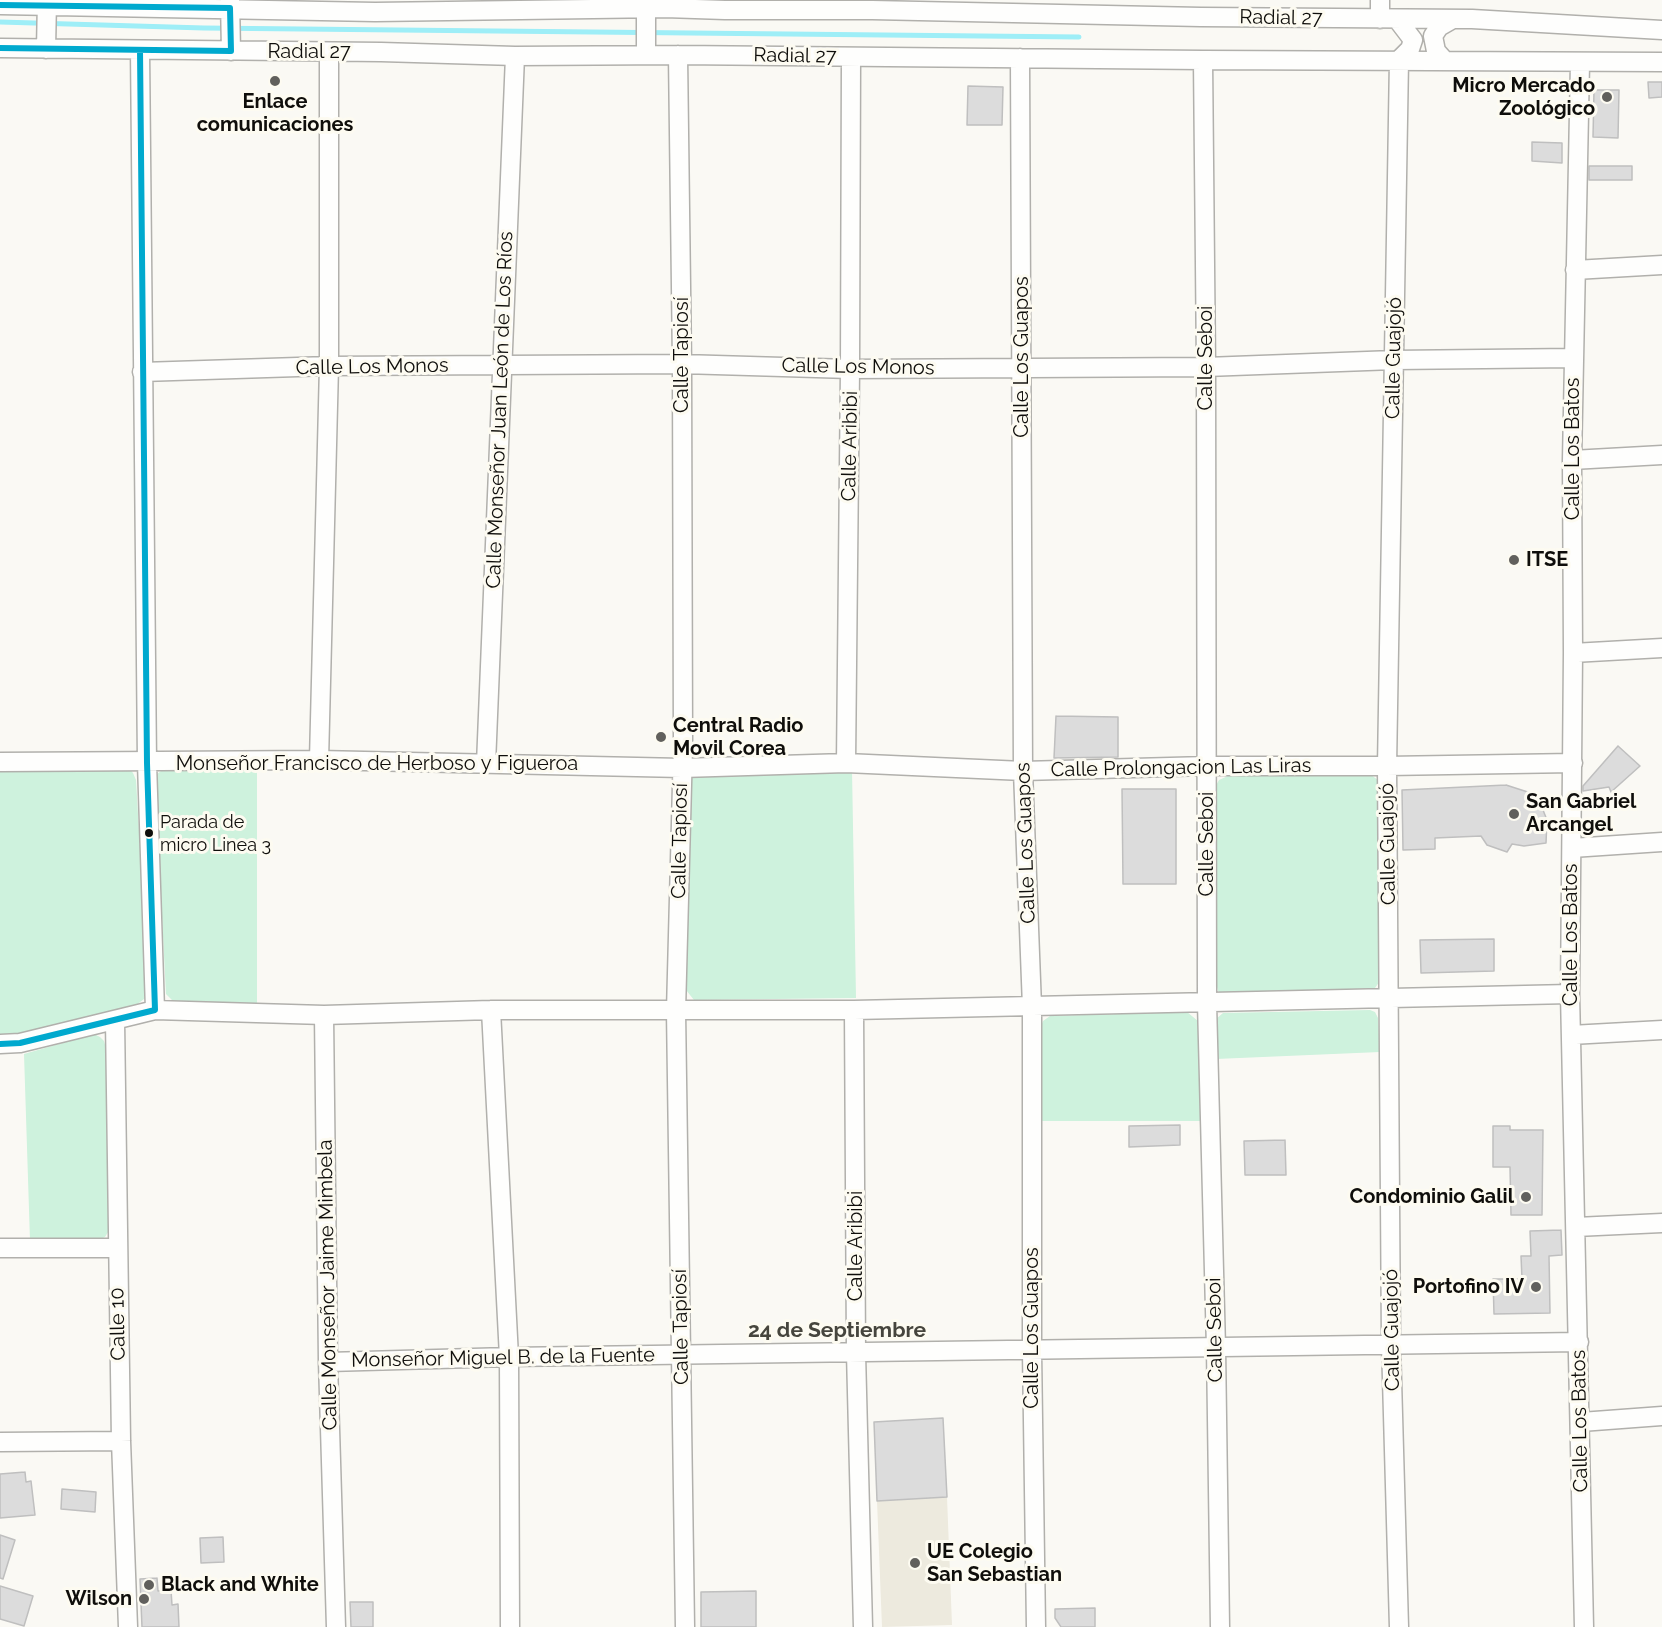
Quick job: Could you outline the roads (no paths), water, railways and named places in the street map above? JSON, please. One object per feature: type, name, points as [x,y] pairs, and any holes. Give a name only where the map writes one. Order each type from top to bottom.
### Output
[{"type":"street","points":[[1380,0],[1388,19],[1407,30],[1413,40],[1410,49],[1399,60]]},
{"type":"street","name":"Radial 27","points":[[0,5],[46,8],[230,10],[526,5],[646,15],[725,5],[1201,8],[1388,19],[1452,19],[1662,30]]},
{"type":"street","points":[[46,8],[47,44]]},
{"type":"street","points":[[230,10],[231,48]]},
{"type":"street","points":[[646,15],[646,50]]},
{"type":"street","points":[[1445,61],[1436,51],[1433,36],[1439,27],[1452,19]]},
{"type":"street","name":"Radial 27","points":[[0,48],[47,44],[140,50],[231,48],[328,53],[515,56],[646,50],[678,55],[1662,62]]},
{"type":"street","points":[[140,50],[147,763],[155,1010]]},
{"type":"street","points":[[320,760],[329,366],[328,53]]},
{"type":"street","name":"Calle Tapiosí","points":[[678,55],[682,364],[682,768],[676,1011],[685,1627]]},
{"type":"street","name":"Calle Monseñor Juan León de Los Ríos","points":[[486,764],[515,56]]},
{"type":"street","name":"Calle Aribibi","points":[[846,763],[851,57]]},
{"type":"street","name":"Calle Los Guapos","points":[[1020,58],[1023,771],[1032,1007],[1032,1351],[1036,1627]]},
{"type":"street","name":"Calle Seboi","points":[[1203,60],[1207,1003],[1216,1348],[1220,1627]]},
{"type":"street","name":"Calle Guajojó","points":[[1399,60],[1388,766],[1391,1344],[1399,1627]]},
{"type":"street","name":"Calle Los Batos","points":[[1580,63],[1573,358],[1573,764],[1570,994],[1584,1627]]},
{"type":"street","points":[[1575,270],[1662,265]]},
{"type":"street","name":"Calle Los Monos","points":[[142,372],[329,366],[682,364],[850,369],[1206,367],[1394,360],[1573,358]]},
{"type":"street","points":[[1572,460],[1662,454]]},
{"type":"street","points":[[1573,653],[1662,648]]},
{"type":"street","name":"Monseñor Francisco de Herboso y Figueroa","points":[[0,762],[147,763],[320,760],[682,768]]},
{"type":"street","name":"Calle Prolongacion Las Liras","points":[[682,768],[846,763],[1023,771],[1207,766],[1573,764]]},
{"type":"street","points":[[1572,848],[1662,842]]},
{"type":"street","points":[[0,1044],[20,1043],[155,1010],[324,1015],[491,1010],[854,1010],[1570,994]]},
{"type":"street","points":[[491,1010],[509,1357],[510,1627]]},
{"type":"street","name":"Calle Aribibi","points":[[854,1010],[856,1353],[863,1627]]},
{"type":"street","name":"Calle Monseñor Jaime Mimbela","points":[[324,1015],[328,1362],[336,1627]]},
{"type":"street","name":"Calle 10","points":[[115,1020],[120,1441],[128,1627]]},
{"type":"street","points":[[1571,1035],[1662,1030]]},
{"type":"street","points":[[1576,1227],[1662,1223]]},
{"type":"street","points":[[0,1248],[117,1248]]},
{"type":"street","name":"Monseñor Miguel B. de la Fuente","points":[[328,1362],[509,1357],[1579,1342]]},
{"type":"street","points":[[1581,1422],[1662,1416]]},
{"type":"street","points":[[0,1442],[120,1441]]},
{"type":"waterway","points":[[0,22],[204,28],[1079,37]]},
{"type":"place","name":"Enlace comunicaciones","points":[[275,81]]},
{"type":"place","name":"Micro Mercado Zoológico","points":[[1607,97]]},
{"type":"place","name":"ITSE","points":[[1514,560]]},
{"type":"place","name":"Central Radio Movil Corea","points":[[661,737]]},
{"type":"place","name":"San Gabriel Arcangel","points":[[1514,814]]},
{"type":"place","name":"Parada de micro Linea 3","points":[[149,833]]},
{"type":"place","name":"Condominio Galil","points":[[1526,1197]]},
{"type":"place","name":"Portofino IV","points":[[1536,1287]]},
{"type":"place","name":"UE Colegio San Sebastian","points":[[915,1563]]},
{"type":"place","name":"Black and White","points":[[149,1585]]},
{"type":"place","name":"Wilson","points":[[144,1599]]},
{"type":"district","name":"24 de Septiembre","points":[[837,1331]]}]
